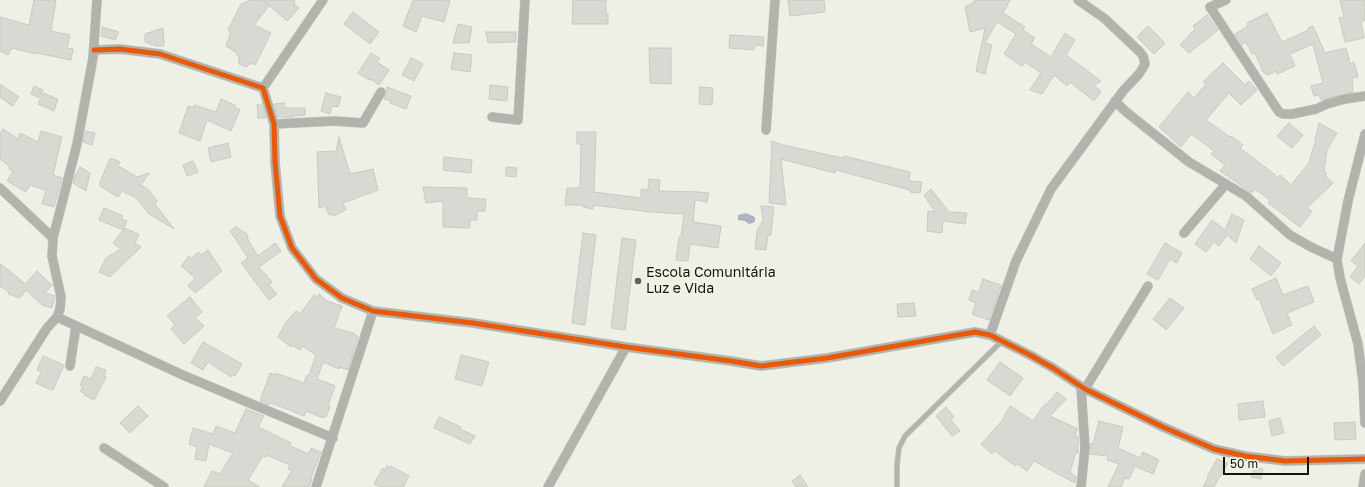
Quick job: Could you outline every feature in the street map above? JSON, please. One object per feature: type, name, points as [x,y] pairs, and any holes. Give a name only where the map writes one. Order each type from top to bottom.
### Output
[{"type":"street","points":[[0,401],[47,328],[57,318],[60,309],[61,297],[52,256],[53,238],[77,144],[94,50],[97,0]]},
{"type":"street","points":[[263,88],[323,0]]},
{"type":"street","points":[[492,117],[518,120],[526,0]]},
{"type":"street","points":[[766,130],[775,0]]},
{"type":"street","points":[[990,336],[1016,261],[1050,189],[1115,101],[1139,74],[1145,64],[1143,56],[1104,18],[1078,0]]},
{"type":"street","points":[[1226,0],[1210,7],[1279,112],[1284,114],[1292,114],[1316,109],[1345,99],[1365,96]]},
{"type":"street","points":[[94,50],[120,49],[160,54],[263,88]]},
{"type":"street","points":[[263,88],[274,124],[275,162],[280,216],[292,248],[316,279],[342,298],[373,311],[473,323],[761,366],[826,358],[975,332],[1002,341],[1054,368],[1083,388],[1214,449],[1245,456],[1285,460],[1365,459]]},
{"type":"street","points":[[274,124],[334,121],[364,123],[381,92]]},
{"type":"street","points":[[1115,101],[1125,111],[1189,162],[1246,196],[1290,235],[1311,248],[1337,259]]},
{"type":"street","points":[[1365,134],[1348,201],[1337,259],[1340,278],[1358,344],[1363,382],[1365,424]]},
{"type":"street","points":[[1184,233],[1226,184]]},
{"type":"street","points":[[0,188],[53,238]]},
{"type":"street","points":[[1081,487],[1085,448],[1083,388],[1148,286]]},
{"type":"street","points":[[316,487],[373,311]]},
{"type":"street","points":[[57,318],[185,376],[333,438]]},
{"type":"street","points":[[70,366],[76,326]]},
{"type":"street","points":[[548,487],[626,347]]},
{"type":"street","points":[[104,448],[164,487]]},
{"type":"street","points":[[1364,487],[1365,474]]},
{"type":"lane","points":[[897,487],[899,448],[905,436],[1002,341]]},
{"type":"water","points":[[746,213],[755,217],[755,221],[753,223],[749,224],[745,221],[738,220],[738,215]]},
{"type":"building","points":[[34,0],[56,0],[51,31],[70,35],[67,48],[73,49],[71,60],[12,48],[8,55],[0,51],[0,17],[29,25]]},
{"type":"building","points":[[249,0],[262,0],[269,6],[254,25],[271,33],[255,65],[251,63],[246,67],[239,64],[239,56],[236,54],[237,53],[226,46],[231,32],[228,30],[241,4]]},
{"type":"building","points":[[263,0],[295,0],[294,4],[299,8],[287,21]]},
{"type":"building","points":[[413,0],[450,0],[444,22],[422,16],[416,32],[403,26]]},
{"type":"building","points":[[573,0],[606,0],[608,24],[572,24]]},
{"type":"building","points":[[788,0],[824,0],[825,12],[790,16]]},
{"type":"building","points":[[975,0],[1010,0],[1003,13],[1025,27],[1023,30],[1035,38],[1031,44],[1051,57],[1065,33],[1075,40],[1066,55],[1101,81],[1094,86],[1101,91],[1094,101],[1070,82],[1067,86],[1054,75],[1042,94],[1030,90],[1041,73],[1025,62],[1022,66],[1004,54],[1016,34],[997,22],[985,43],[992,45],[985,74],[976,71],[985,28],[970,32],[965,7],[973,3]]},
{"type":"building","points":[[1340,0],[1365,0],[1365,20],[1361,21],[1364,38],[1345,42],[1339,18],[1344,17]]},
{"type":"building","points":[[353,12],[379,32],[370,44],[344,24]]},
{"type":"building","points":[[1267,13],[1282,42],[1309,30],[1308,28],[1313,26],[1325,53],[1346,48],[1350,64],[1354,62],[1358,77],[1352,78],[1353,92],[1321,100],[1319,95],[1314,96],[1311,86],[1323,83],[1313,44],[1290,54],[1295,66],[1277,74],[1276,71],[1268,75],[1263,72],[1255,53],[1252,54],[1246,42],[1242,45],[1235,34],[1248,26],[1247,23]]},
{"type":"building","points":[[1207,15],[1218,30],[1189,53],[1180,45],[1195,29],[1193,26]]},
{"type":"building","points":[[458,24],[472,27],[469,43],[453,43]]},
{"type":"building","points":[[1148,26],[1165,43],[1154,54],[1137,37]]},
{"type":"building","points":[[102,27],[119,32],[115,40],[101,36]]},
{"type":"building","points":[[163,28],[164,46],[156,46],[145,42],[145,34]]},
{"type":"building","points":[[486,32],[516,32],[516,42],[488,43]]},
{"type":"building","points":[[730,35],[764,37],[763,46],[755,45],[754,50],[729,48]]},
{"type":"building","points":[[649,48],[671,48],[671,84],[650,83]]},
{"type":"building","points":[[371,53],[380,59],[377,62],[389,70],[379,85],[358,73]]},
{"type":"building","points":[[454,53],[472,55],[470,72],[451,69]]},
{"type":"building","points":[[411,58],[423,64],[414,81],[402,75]]},
{"type":"building","points":[[1223,63],[1245,85],[1249,81],[1257,90],[1241,105],[1229,93],[1206,120],[1243,145],[1240,148],[1278,177],[1280,175],[1291,185],[1309,163],[1314,145],[1315,146],[1319,123],[1337,133],[1327,150],[1324,171],[1327,174],[1325,176],[1333,183],[1307,208],[1312,211],[1300,227],[1268,203],[1270,200],[1255,189],[1252,193],[1220,171],[1225,165],[1211,154],[1214,151],[1191,134],[1181,147],[1159,127],[1188,92],[1194,98],[1206,84],[1203,82]]},
{"type":"building","points":[[0,84],[19,97],[12,106],[0,97]]},
{"type":"building","points":[[490,85],[508,87],[507,101],[489,99]]},
{"type":"building","points":[[34,86],[43,90],[39,98],[31,94]]},
{"type":"building","points":[[387,87],[411,96],[406,109],[384,99],[387,92]]},
{"type":"building","points":[[700,87],[713,88],[712,105],[699,104]]},
{"type":"building","points":[[43,93],[58,99],[54,111],[38,104]]},
{"type":"building","points":[[326,93],[341,97],[338,107],[332,106],[330,114],[321,111]]},
{"type":"building","points":[[221,99],[235,105],[234,107],[240,110],[231,131],[207,120],[200,141],[179,133],[188,106],[194,108],[194,105],[216,112]]},
{"type":"building","points":[[284,103],[284,108],[305,108],[305,115],[278,117],[274,104]]},
{"type":"building","points":[[257,105],[262,105],[266,118],[258,118]]},
{"type":"building","points":[[1289,123],[1303,135],[1292,148],[1277,136]]},
{"type":"building","points":[[3,129],[18,139],[20,133],[38,142],[41,131],[62,137],[53,175],[62,178],[54,207],[42,204],[46,190],[30,185],[26,192],[7,181],[13,171],[9,169],[10,167],[0,159],[0,134]]},
{"type":"building","points":[[86,131],[95,133],[92,145],[83,142]]},
{"type":"building","points":[[577,132],[596,132],[594,192],[641,198],[641,189],[648,190],[649,179],[660,180],[659,191],[709,193],[707,202],[695,200],[693,222],[721,226],[718,248],[690,244],[688,261],[676,260],[684,214],[651,212],[593,205],[593,209],[583,207],[583,205],[565,205],[567,188],[580,188],[581,144],[577,144]]},
{"type":"building","points":[[339,137],[350,174],[373,169],[378,190],[343,203],[346,210],[333,216],[332,214],[329,215],[325,206],[319,208],[317,152],[336,151]]},
{"type":"building","points":[[772,141],[783,145],[843,158],[844,156],[910,172],[909,181],[922,182],[920,193],[910,192],[910,190],[836,170],[835,173],[781,159],[786,205],[769,203]]},
{"type":"building","points":[[228,143],[231,157],[211,162],[208,148]]},
{"type":"building","points":[[444,157],[472,160],[471,173],[443,170]]},
{"type":"building","points":[[110,159],[120,162],[118,166],[137,177],[149,173],[141,185],[149,190],[157,201],[155,204],[174,229],[149,214],[136,198],[122,191],[118,197],[100,186],[100,182]]},
{"type":"building","points":[[193,161],[198,172],[187,176],[183,165]]},
{"type":"building","points":[[80,167],[90,173],[86,191],[73,183]]},
{"type":"building","points":[[506,167],[517,168],[516,177],[506,176]]},
{"type":"building","points":[[423,187],[467,188],[467,198],[486,199],[485,211],[477,211],[477,220],[470,220],[470,228],[443,227],[443,201],[426,203]]},
{"type":"building","points":[[931,189],[949,212],[967,213],[965,224],[943,221],[942,233],[927,231],[928,211],[935,212],[924,195]]},
{"type":"building","points":[[761,206],[774,207],[771,235],[768,235],[766,250],[755,249],[757,231],[763,220]]},
{"type":"building","points":[[104,208],[123,216],[121,219],[127,221],[123,230],[99,220]]},
{"type":"building","points":[[1232,214],[1244,220],[1236,243],[1227,235],[1219,246],[1214,242],[1206,252],[1195,244],[1212,220],[1225,230]]},
{"type":"building","points":[[236,227],[247,234],[248,240],[258,256],[275,243],[281,251],[259,267],[272,282],[269,285],[277,294],[269,300],[241,263],[248,258],[230,231]]},
{"type":"building","points":[[124,228],[139,234],[135,243],[141,247],[110,277],[99,272],[106,258],[121,249],[113,243]]},
{"type":"building","points":[[583,233],[596,235],[585,325],[572,323]]},
{"type":"building","points":[[622,238],[636,240],[625,330],[611,328]]},
{"type":"building","points":[[1165,243],[1182,253],[1177,263],[1170,259],[1158,280],[1147,274]]},
{"type":"building","points":[[1365,243],[1365,276],[1359,284],[1350,277],[1358,266],[1351,261]]},
{"type":"building","points":[[1259,246],[1281,263],[1271,276],[1250,259]]},
{"type":"building","points":[[208,250],[222,271],[195,293],[188,286],[195,278],[181,266],[189,256],[191,258],[199,252],[201,255]]},
{"type":"building","points":[[0,264],[25,284],[37,271],[52,285],[45,293],[55,296],[52,308],[42,305],[26,290],[20,298],[8,294],[9,292],[0,286]]},
{"type":"building","points":[[1276,278],[1283,295],[1308,286],[1314,302],[1287,313],[1292,325],[1273,334],[1259,299],[1257,300],[1252,289]]},
{"type":"building","points":[[983,279],[1001,285],[989,320],[972,314],[976,303],[969,300],[972,290],[979,292]]},
{"type":"building","points":[[319,294],[327,301],[342,306],[334,328],[354,333],[358,337],[348,370],[339,367],[339,369],[323,362],[317,379],[335,386],[328,406],[330,407],[326,417],[323,416],[323,418],[306,411],[304,416],[270,403],[269,405],[260,401],[270,373],[275,375],[276,373],[304,383],[307,375],[309,375],[316,355],[302,346],[300,350],[292,345],[291,347],[278,337],[286,322],[296,311],[300,314],[314,295],[317,297]]},
{"type":"building","points":[[190,297],[202,312],[195,318],[204,326],[184,344],[171,329],[175,325],[167,316]]},
{"type":"building","points":[[1170,298],[1184,308],[1166,330],[1153,319]]},
{"type":"building","points":[[914,303],[916,316],[898,317],[897,304]]},
{"type":"building","points":[[1314,326],[1321,335],[1283,366],[1276,357]]},
{"type":"building","points":[[203,342],[242,364],[235,376],[232,375],[231,377],[208,362],[203,370],[191,363]]},
{"type":"building","points":[[461,355],[489,362],[482,386],[455,379]]},
{"type":"building","points":[[43,356],[64,365],[53,390],[36,383],[41,372],[37,370]]},
{"type":"building","points":[[1000,362],[1023,378],[1010,396],[987,380]]},
{"type":"building","points":[[96,367],[106,370],[104,376],[106,377],[94,400],[84,395],[85,394],[80,391],[83,386],[80,385],[84,376],[91,379]]},
{"type":"building","points":[[1057,392],[1066,399],[1050,416],[1078,429],[1075,435],[1078,437],[1078,453],[1076,452],[1070,472],[1076,477],[1075,483],[1034,461],[1027,471],[1017,464],[1015,466],[995,451],[992,454],[981,444],[1001,422],[1010,406],[1033,421],[1044,405],[1047,404]]},
{"type":"building","points":[[1263,401],[1265,417],[1239,420],[1238,404]]},
{"type":"building","points":[[138,406],[148,416],[130,433],[120,423]]},
{"type":"building","points":[[946,407],[954,417],[951,420],[960,431],[952,436],[936,416]]},
{"type":"building","points":[[246,409],[264,416],[258,427],[291,443],[290,446],[309,454],[311,448],[321,452],[309,487],[282,487],[292,470],[288,469],[290,465],[267,455],[266,457],[263,456],[248,480],[260,487],[204,487],[212,471],[220,474],[233,453],[209,444],[206,461],[195,459],[197,447],[189,444],[193,428],[213,434],[216,426],[235,433]]},
{"type":"building","points":[[439,417],[461,427],[460,429],[475,436],[470,444],[434,428]]},
{"type":"building","points":[[1280,418],[1284,433],[1272,436],[1269,421]]},
{"type":"building","points":[[1099,421],[1123,427],[1118,448],[1140,458],[1143,452],[1159,460],[1153,474],[1135,466],[1129,479],[1125,478],[1121,487],[1108,487],[1119,464],[1107,460],[1108,456],[1090,454],[1091,443],[1093,444]]},
{"type":"building","points":[[1355,422],[1356,439],[1335,440],[1334,423]]},
{"type":"building","points":[[1217,459],[1228,463],[1214,487],[1203,487],[1208,478],[1207,477]]},
{"type":"building","points":[[387,466],[390,468],[391,466],[409,476],[403,487],[380,487],[374,484],[383,468],[385,470]]},
{"type":"building","points":[[1254,467],[1263,469],[1261,479],[1251,477]]},
{"type":"building","points":[[800,475],[808,487],[796,487],[792,481]]},
{"type":"cycle path","points":[[94,50],[120,49],[160,54],[263,88],[274,124],[275,162],[280,216],[292,248],[316,279],[342,298],[373,311],[473,323],[761,366],[827,358],[975,332],[990,335],[1053,368],[1085,389],[1163,427],[1214,449],[1245,456],[1285,461],[1365,459]]},
{"type":"place","name":"Escola Comunitária Luz e Vida","points":[[638,281]]}]
